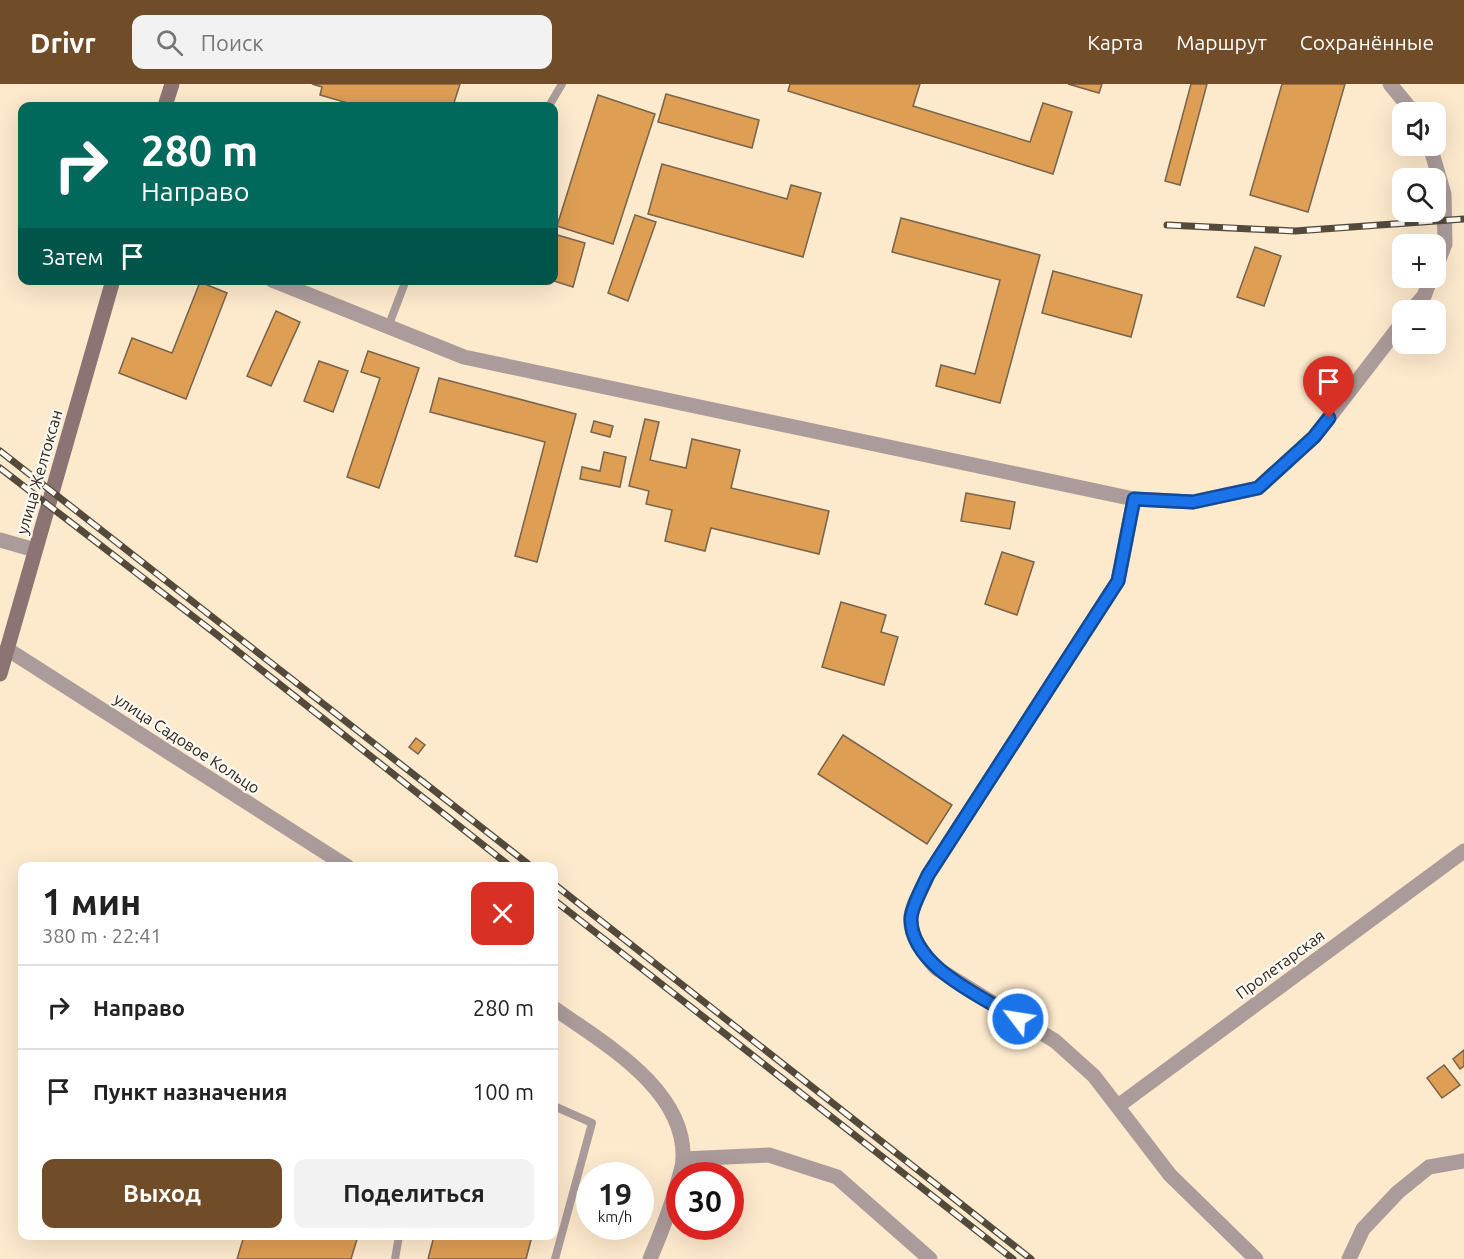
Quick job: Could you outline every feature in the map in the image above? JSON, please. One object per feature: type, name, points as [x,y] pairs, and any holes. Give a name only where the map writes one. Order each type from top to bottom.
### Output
[{"type":"main road","points":[[166,102],[172,84]]},
{"type":"main road","name":"улица Желтоксан","points":[[0,674],[112,285]]},
{"type":"street","points":[[1390,84],[1405,102]]},
{"type":"street","points":[[1433,156],[1444,194],[1444,234]]},
{"type":"street","points":[[284,285],[464,357],[1134,499],[1193,502],[1258,488],[1314,437],[1392,336]]},
{"type":"street","points":[[1134,499],[1118,581],[928,875],[911,917],[918,942],[936,968],[1055,1041],[1094,1076],[1170,1175],[1256,1259]]},
{"type":"street","points":[[0,540],[35,550]]},
{"type":"street","name":"улица Садовое Кольцо","points":[[7,650],[340,862]]},
{"type":"street","name":"Пролетарская","points":[[1118,1106],[1464,850]]},
{"type":"street","points":[[558,1011],[628,1061],[664,1098],[679,1128],[683,1159],[671,1209],[650,1259]]},
{"type":"street","points":[[683,1159],[769,1155],[837,1177],[930,1259]]},
{"type":"street","points":[[1349,1259],[1364,1229],[1398,1191],[1429,1167],[1464,1161]]},
{"type":"lane","points":[[551,102],[562,84]]},
{"type":"lane","points":[[388,327],[404,285]]},
{"type":"lane","points":[[555,1259],[592,1123],[558,1108]]},
{"type":"lane","points":[[394,1259],[398,1240]]},
{"type":"building","points":[[312,84],[460,84],[454,102],[344,102],[320,95],[322,87]]},
{"type":"building","points":[[790,84],[920,84],[913,106],[1030,142],[1043,103],[1072,112],[1053,174],[788,91]]},
{"type":"building","points":[[1068,84],[1102,84],[1099,93]]},
{"type":"building","points":[[1191,84],[1207,84],[1180,185],[1165,181]]},
{"type":"building","points":[[1282,84],[1345,84],[1308,212],[1250,195]]},
{"type":"building","points":[[666,94],[759,120],[752,148],[658,122]]},
{"type":"building","points":[[598,95],[655,114],[613,244],[558,226]]},
{"type":"building","points":[[662,164],[787,199],[791,185],[821,193],[803,257],[648,214]]},
{"type":"building","points":[[635,215],[656,222],[628,301],[608,293]]},
{"type":"building","points":[[901,218],[1040,255],[1000,403],[936,386],[941,365],[975,374],[1000,280],[892,252]]},
{"type":"building","points":[[558,235],[585,243],[573,287],[558,282]]},
{"type":"building","points":[[1255,247],[1281,256],[1264,306],[1237,297]]},
{"type":"building","points":[[1053,271],[1142,295],[1131,337],[1042,313]]},
{"type":"building","points":[[199,285],[207,285],[227,293],[186,399],[119,373],[132,338],[172,353]]},
{"type":"building","points":[[276,311],[300,322],[271,386],[247,376]]},
{"type":"building","points":[[368,351],[419,368],[379,488],[347,477],[380,378],[361,372]]},
{"type":"building","points":[[319,361],[348,371],[333,412],[304,401]]},
{"type":"building","points":[[439,378],[576,414],[537,562],[515,556],[545,442],[430,412]]},
{"type":"building","points":[[645,419],[659,422],[650,460],[686,468],[692,439],[740,450],[731,488],[829,511],[819,554],[711,528],[705,551],[665,541],[672,510],[646,504],[649,491],[629,486]]},
{"type":"building","points":[[594,421],[613,426],[610,437],[591,432]]},
{"type":"building","points":[[604,452],[626,457],[620,487],[580,479],[582,467],[600,471]]},
{"type":"building","points":[[966,493],[1015,502],[1010,529],[961,521]]},
{"type":"building","points":[[1002,552],[1034,562],[1017,615],[985,604]]},
{"type":"building","points":[[841,602],[886,615],[881,632],[898,637],[884,685],[822,667]]},
{"type":"building","points":[[843,735],[952,805],[927,844],[818,774]]},
{"type":"building","points":[[416,738],[425,745],[418,754],[409,747]]},
{"type":"building","points":[[1464,1050],[1464,1066],[1460,1069],[1453,1059]]},
{"type":"building","points":[[1444,1065],[1460,1085],[1442,1098],[1427,1078]]},
{"type":"building","points":[[243,1240],[357,1240],[351,1259],[237,1259]]},
{"type":"building","points":[[433,1240],[531,1240],[526,1259],[428,1259]]},
{"type":"railway","points":[[1167,225],[1295,231],[1464,219]]},
{"type":"railway","points":[[0,451],[526,862]]},
{"type":"railway","points":[[0,468],[216,634],[505,862]]},
{"type":"railway","points":[[558,887],[1031,1259]]},
{"type":"railway","points":[[558,903],[1013,1259]]},
{"type":"route","points":[[1018,1019],[936,968],[922,951],[914,933],[911,917],[928,875],[1118,581],[1134,499],[1193,502],[1258,488],[1314,437],[1329,418]]}]
